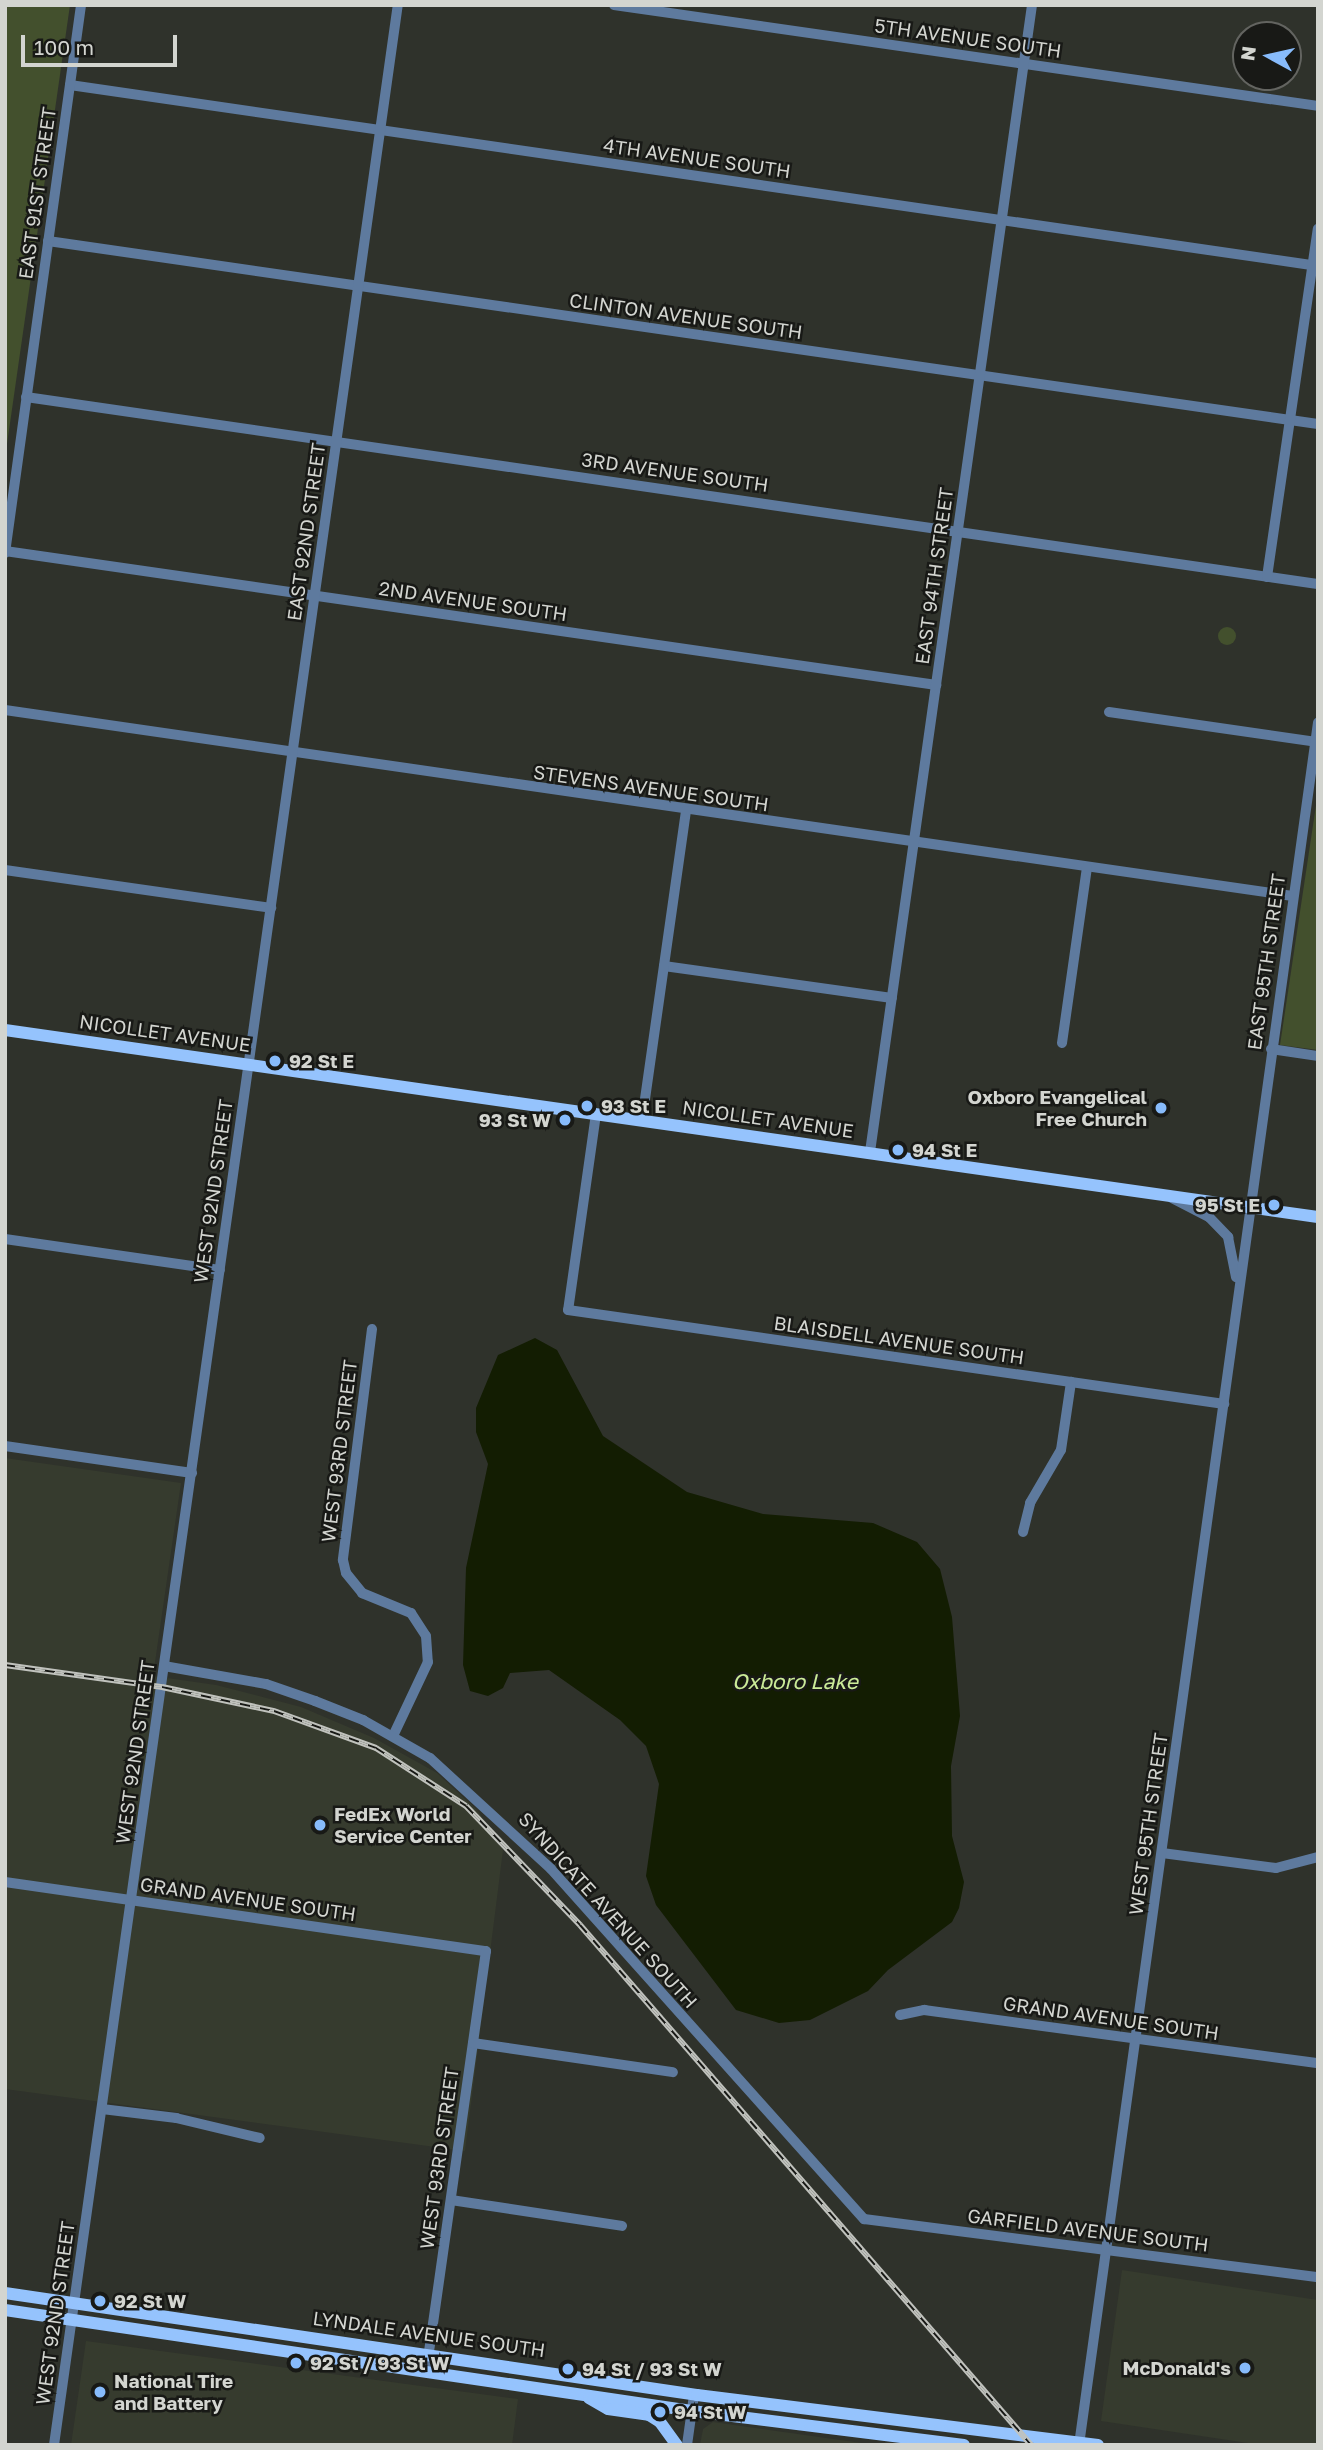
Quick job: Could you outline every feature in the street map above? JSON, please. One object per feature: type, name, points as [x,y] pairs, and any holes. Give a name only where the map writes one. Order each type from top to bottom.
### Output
[{"type":"main road","name":"NICOLLET AVENUE","points":[[5,1030],[1318,1217]]},
{"type":"main road","name":"LYNDALE AVENUE SOUTH","points":[[5,2293],[429,2353],[694,2395],[1098,2445]]},
{"type":"main road","name":"LYNDALE AVENUE SOUTH","points":[[5,2310],[692,2411],[964,2445]]},
{"type":"main road","points":[[582,2394],[608,2409],[649,2415],[660,2422],[677,2445]]},
{"type":"street","name":"EAST 91ST STREET","points":[[5,552],[81,5]]},
{"type":"street","name":"EAST 92ND STREET","points":[[248,1064],[398,5]]},
{"type":"street","name":"5TH AVENUE SOUTH","points":[[614,5],[1318,106]]},
{"type":"street","name":"EAST 94TH STREET","points":[[870,1152],[1032,5]]},
{"type":"street","name":"4TH AVENUE SOUTH","points":[[70,85],[1315,265]]},
{"type":"street","points":[[1267,577],[1315,265],[1318,229]]},
{"type":"street","name":"CLINTON AVENUE SOUTH","points":[[48,241],[1318,424]]},
{"type":"street","name":"3RD AVENUE SOUTH","points":[[26,397],[1318,584]]},
{"type":"street","name":"2ND AVENUE SOUTH","points":[[5,552],[936,685]]},
{"type":"street","name":"STEVENS AVENUE SOUTH","points":[[5,710],[914,844],[1293,896]]},
{"type":"street","points":[[1109,712],[1316,742]]},
{"type":"street","name":"EAST 95TH STREET","points":[[1248,1207],[1318,723]]},
{"type":"street","points":[[642,1120],[686,811]]},
{"type":"street","points":[[1062,1043],[1087,868]]},
{"type":"street","points":[[5,870],[271,908]]},
{"type":"street","points":[[664,965],[892,998]]},
{"type":"street","points":[[1271,1049],[1318,1056]]},
{"type":"street","name":"WEST 92ND STREET","points":[[54,2445],[248,1064]]},
{"type":"street","name":"BLAISDELL AVENUE SOUTH","points":[[596,1114],[569,1310],[1224,1405]]},
{"type":"street","points":[[1167,1195],[1209,1217],[1228,1237],[1239,1292]]},
{"type":"street","name":"WEST 95TH STREET","points":[[1079,2444],[1224,1405],[1248,1207]]},
{"type":"street","points":[[5,1239],[220,1269]]},
{"type":"street","name":"WEST 93RD STREET","points":[[372,1329],[343,1560],[346,1573],[362,1593],[411,1613],[426,1636],[428,1662],[393,1735]]},
{"type":"street","points":[[1023,1532],[1030,1503],[1060,1450],[1071,1382]]},
{"type":"street","points":[[5,1446],[192,1473]]},
{"type":"street","name":"SYNDICATE AVENUE SOUTH","points":[[164,1666],[266,1684],[393,1735],[430,1758],[551,1869],[854,2214]]},
{"type":"street","points":[[1162,1853],[1276,1868],[1318,1857]]},
{"type":"street","name":"GRAND AVENUE SOUTH","points":[[5,1882],[486,1951]]},
{"type":"street","name":"WEST 93RD STREET","points":[[426,2370],[486,1951]]},
{"type":"street","name":"GRAND AVENUE SOUTH","points":[[900,2015],[924,2010],[1318,2063]]},
{"type":"street","points":[[473,2043],[673,2072]]},
{"type":"street","points":[[102,2109],[176,2118],[260,2138]]},
{"type":"street","points":[[451,2200],[622,2226]]},
{"type":"street","name":"GARFIELD AVENUE SOUTH","points":[[854,2214],[864,2219],[1108,2248],[1318,2277]]},
{"type":"street","points":[[687,2445],[694,2395]]},
{"type":"shaded area","points":[[5,5],[70,5],[5,458]]},
{"type":"shaded area","points":[[1227,627],[1235,632],[1236,636],[1231,644],[1227,645],[1219,640],[1218,636],[1223,628]]},
{"type":"shaded area","points":[[1318,792],[1318,1050],[1280,1045]]},
{"type":"shaded area","points":[[5,1458],[181,1483],[153,1676],[216,1685],[301,1707],[374,1738],[437,1773],[478,1811],[503,1850],[465,2151],[5,2089]]},
{"type":"shaded area","points":[[1122,2270],[1318,2300],[1318,2445],[1261,2445],[1101,2421]]},
{"type":"shaded area","points":[[86,2341],[518,2399],[512,2445],[71,2445]]},
{"type":"shaded area","points":[[713,2422],[876,2445],[700,2445],[703,2429]]},
{"type":"water","name":"Oxboro Lake","points":[[535,1338],[557,1350],[603,1436],[687,1492],[763,1514],[873,1523],[917,1542],[940,1569],[952,1617],[960,1716],[951,1766],[952,1836],[964,1882],[959,1908],[952,1922],[888,1970],[868,1991],[810,2020],[779,2023],[736,2010],[656,1905],[646,1876],[659,1784],[646,1746],[620,1720],[549,1670],[510,1673],[503,1688],[488,1696],[470,1691],[463,1665],[466,1568],[488,1464],[476,1432],[476,1408],[498,1355]]},
{"type":"railway","points":[[5,1665],[162,1687],[274,1711],[376,1748],[466,1806],[580,1925],[1031,2445]]},
{"type":"place","name":"92 St E","points":[[275,1061]]},
{"type":"place","name":"93 St E","points":[[587,1106]]},
{"type":"place","name":"Oxboro Evangelical Free Church","points":[[1161,1108]]},
{"type":"place","name":"93 St W","points":[[565,1120]]},
{"type":"place","name":"94 St E","points":[[898,1150]]},
{"type":"place","name":"95 St E","points":[[1274,1205]]},
{"type":"place","name":"FedEx World Service Center","points":[[320,1825]]},
{"type":"place","name":"92 St W","points":[[100,2301]]},
{"type":"place","name":"92 St / 93 St W","points":[[296,2363]]},
{"type":"place","name":"McDonald's","points":[[1245,2368]]},
{"type":"place","name":"94 St / 93 St W","points":[[568,2369]]},
{"type":"place","name":"National Tire and Battery","points":[[100,2392]]},
{"type":"place","name":"94 St W","points":[[660,2412]]}]
